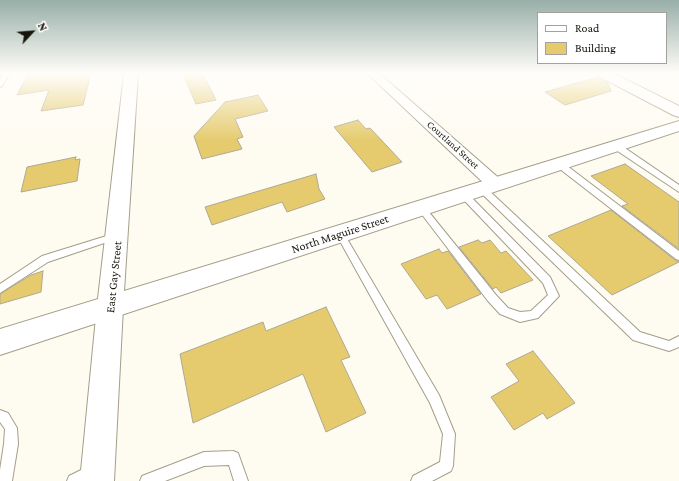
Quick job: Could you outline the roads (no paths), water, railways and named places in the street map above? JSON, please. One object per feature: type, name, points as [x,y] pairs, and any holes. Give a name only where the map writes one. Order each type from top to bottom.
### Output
[{"type":"main road","name":"East Gay Street","points":[[97,475],[110,307],[118,236],[130,96]]},
{"type":"main road","points":[[649,96],[679,112]]},
{"type":"main road","name":"North Maguire Street","points":[[0,342],[679,126]]},
{"type":"street","name":"Courtland Street","points":[[395,96],[480,189]]},
{"type":"lane","points":[[616,146],[679,189]]},
{"type":"lane","points":[[559,164],[679,256]]},
{"type":"lane","points":[[421,208],[504,311],[520,317],[534,315],[554,296],[547,280],[480,189]]},
{"type":"lane","points":[[480,189],[637,336],[669,346],[679,341]]},
{"type":"lane","points":[[340,234],[435,399],[448,434],[446,466],[418,481]]},
{"type":"lane","points":[[0,289],[45,259],[118,236]]},
{"type":"lane","points":[[0,416],[4,417],[11,428],[11,444],[5,481]]},
{"type":"lane","points":[[147,481],[204,459],[233,458],[241,481]]},
{"type":"lane","points":[[74,481],[97,475]]}]
